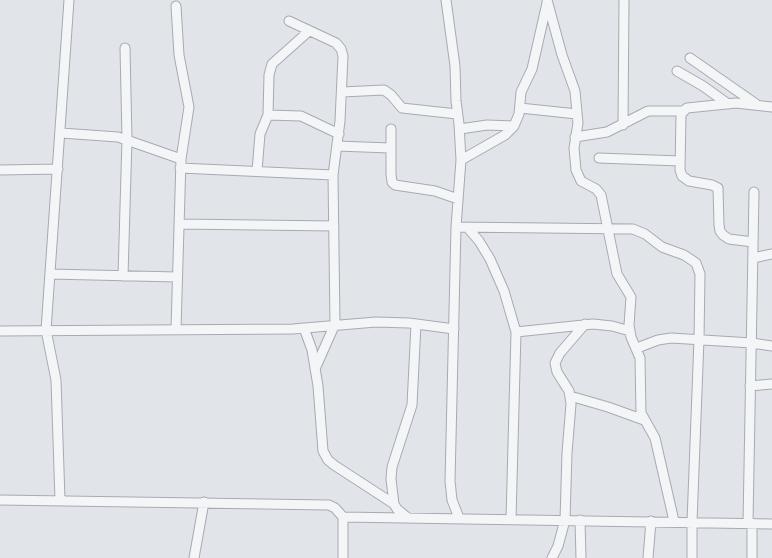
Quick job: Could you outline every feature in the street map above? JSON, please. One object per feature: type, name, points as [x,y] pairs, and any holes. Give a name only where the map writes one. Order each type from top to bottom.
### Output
[{"type":"street","points":[[60,500],[56,380],[46,330],[61,133],[69,0]]},
{"type":"street","points":[[446,0],[453,44],[461,160],[456,227],[450,488],[452,500],[459,518]]},
{"type":"street","points":[[461,160],[505,135],[514,126],[520,108],[521,92],[532,69],[547,0]]},
{"type":"street","points":[[547,0],[562,56],[575,91],[578,126],[575,137],[574,156],[577,176],[581,181],[596,189],[601,195],[609,228],[617,274],[631,297],[630,331],[641,365],[641,410],[644,420],[656,442],[674,521]]},
{"type":"street","points":[[622,125],[624,0]]},
{"type":"street","points":[[176,6],[179,56],[190,108],[180,168],[176,329]]},
{"type":"street","points":[[289,21],[330,39],[341,49],[343,56],[339,134],[333,175],[335,324],[315,369]]},
{"type":"street","points":[[257,171],[260,134],[268,115],[269,75],[272,64],[309,30]]},
{"type":"street","points":[[123,276],[127,139],[125,48]]},
{"type":"street","points":[[690,58],[757,104]]},
{"type":"street","points":[[677,71],[703,86],[728,104]]},
{"type":"street","points":[[342,92],[384,90],[391,95],[402,108],[457,114]]},
{"type":"street","points":[[575,137],[601,134],[648,111],[682,111],[687,108],[728,104],[757,104],[772,107]]},
{"type":"street","points":[[520,108],[577,114]]},
{"type":"street","points":[[682,111],[680,170],[684,179],[718,188],[720,231],[729,239],[753,242]]},
{"type":"street","points":[[268,115],[301,116],[339,134]]},
{"type":"street","points":[[460,129],[487,125],[514,126]]},
{"type":"street","points":[[391,129],[391,178],[395,185],[435,190],[458,198]]},
{"type":"street","points":[[61,133],[106,135],[127,139],[181,159]]},
{"type":"street","points":[[337,146],[390,148]]},
{"type":"street","points":[[599,158],[680,161]]},
{"type":"street","points":[[180,168],[333,175]]},
{"type":"street","points":[[0,170],[58,169]]},
{"type":"street","points":[[752,558],[750,523],[750,386],[754,192]]},
{"type":"street","points":[[179,224],[334,226]]},
{"type":"street","points":[[456,227],[609,228],[639,231],[662,247],[684,255],[696,263],[700,274],[692,558]]},
{"type":"street","points":[[467,227],[485,250],[499,278],[516,332],[511,519]]},
{"type":"street","points":[[753,258],[772,254]]},
{"type":"street","points":[[50,274],[177,277]]},
{"type":"street","points":[[0,331],[304,328],[335,324],[376,322],[416,324],[454,329]]},
{"type":"street","points":[[408,518],[397,509],[394,504],[390,479],[392,467],[412,405],[416,324]]},
{"type":"street","points":[[516,332],[585,324],[612,326],[630,331]]},
{"type":"street","points":[[552,558],[558,546],[565,520],[567,453],[571,404],[570,396],[557,372],[555,363],[560,353],[585,324]]},
{"type":"street","points":[[304,328],[315,369],[321,408],[321,442],[323,451],[328,460],[342,471],[394,504]]},
{"type":"street","points":[[636,348],[663,339],[699,339],[752,342],[772,346]]},
{"type":"street","points":[[750,386],[772,384]]},
{"type":"street","points":[[570,396],[608,406],[644,420]]},
{"type":"street","points":[[0,500],[322,504],[335,508],[343,517],[343,558]]},
{"type":"street","points":[[194,558],[204,502]]},
{"type":"street","points":[[343,517],[674,521],[772,524]]},
{"type":"street","points":[[580,520],[582,558]]},
{"type":"street","points":[[648,558],[651,521]]}]
